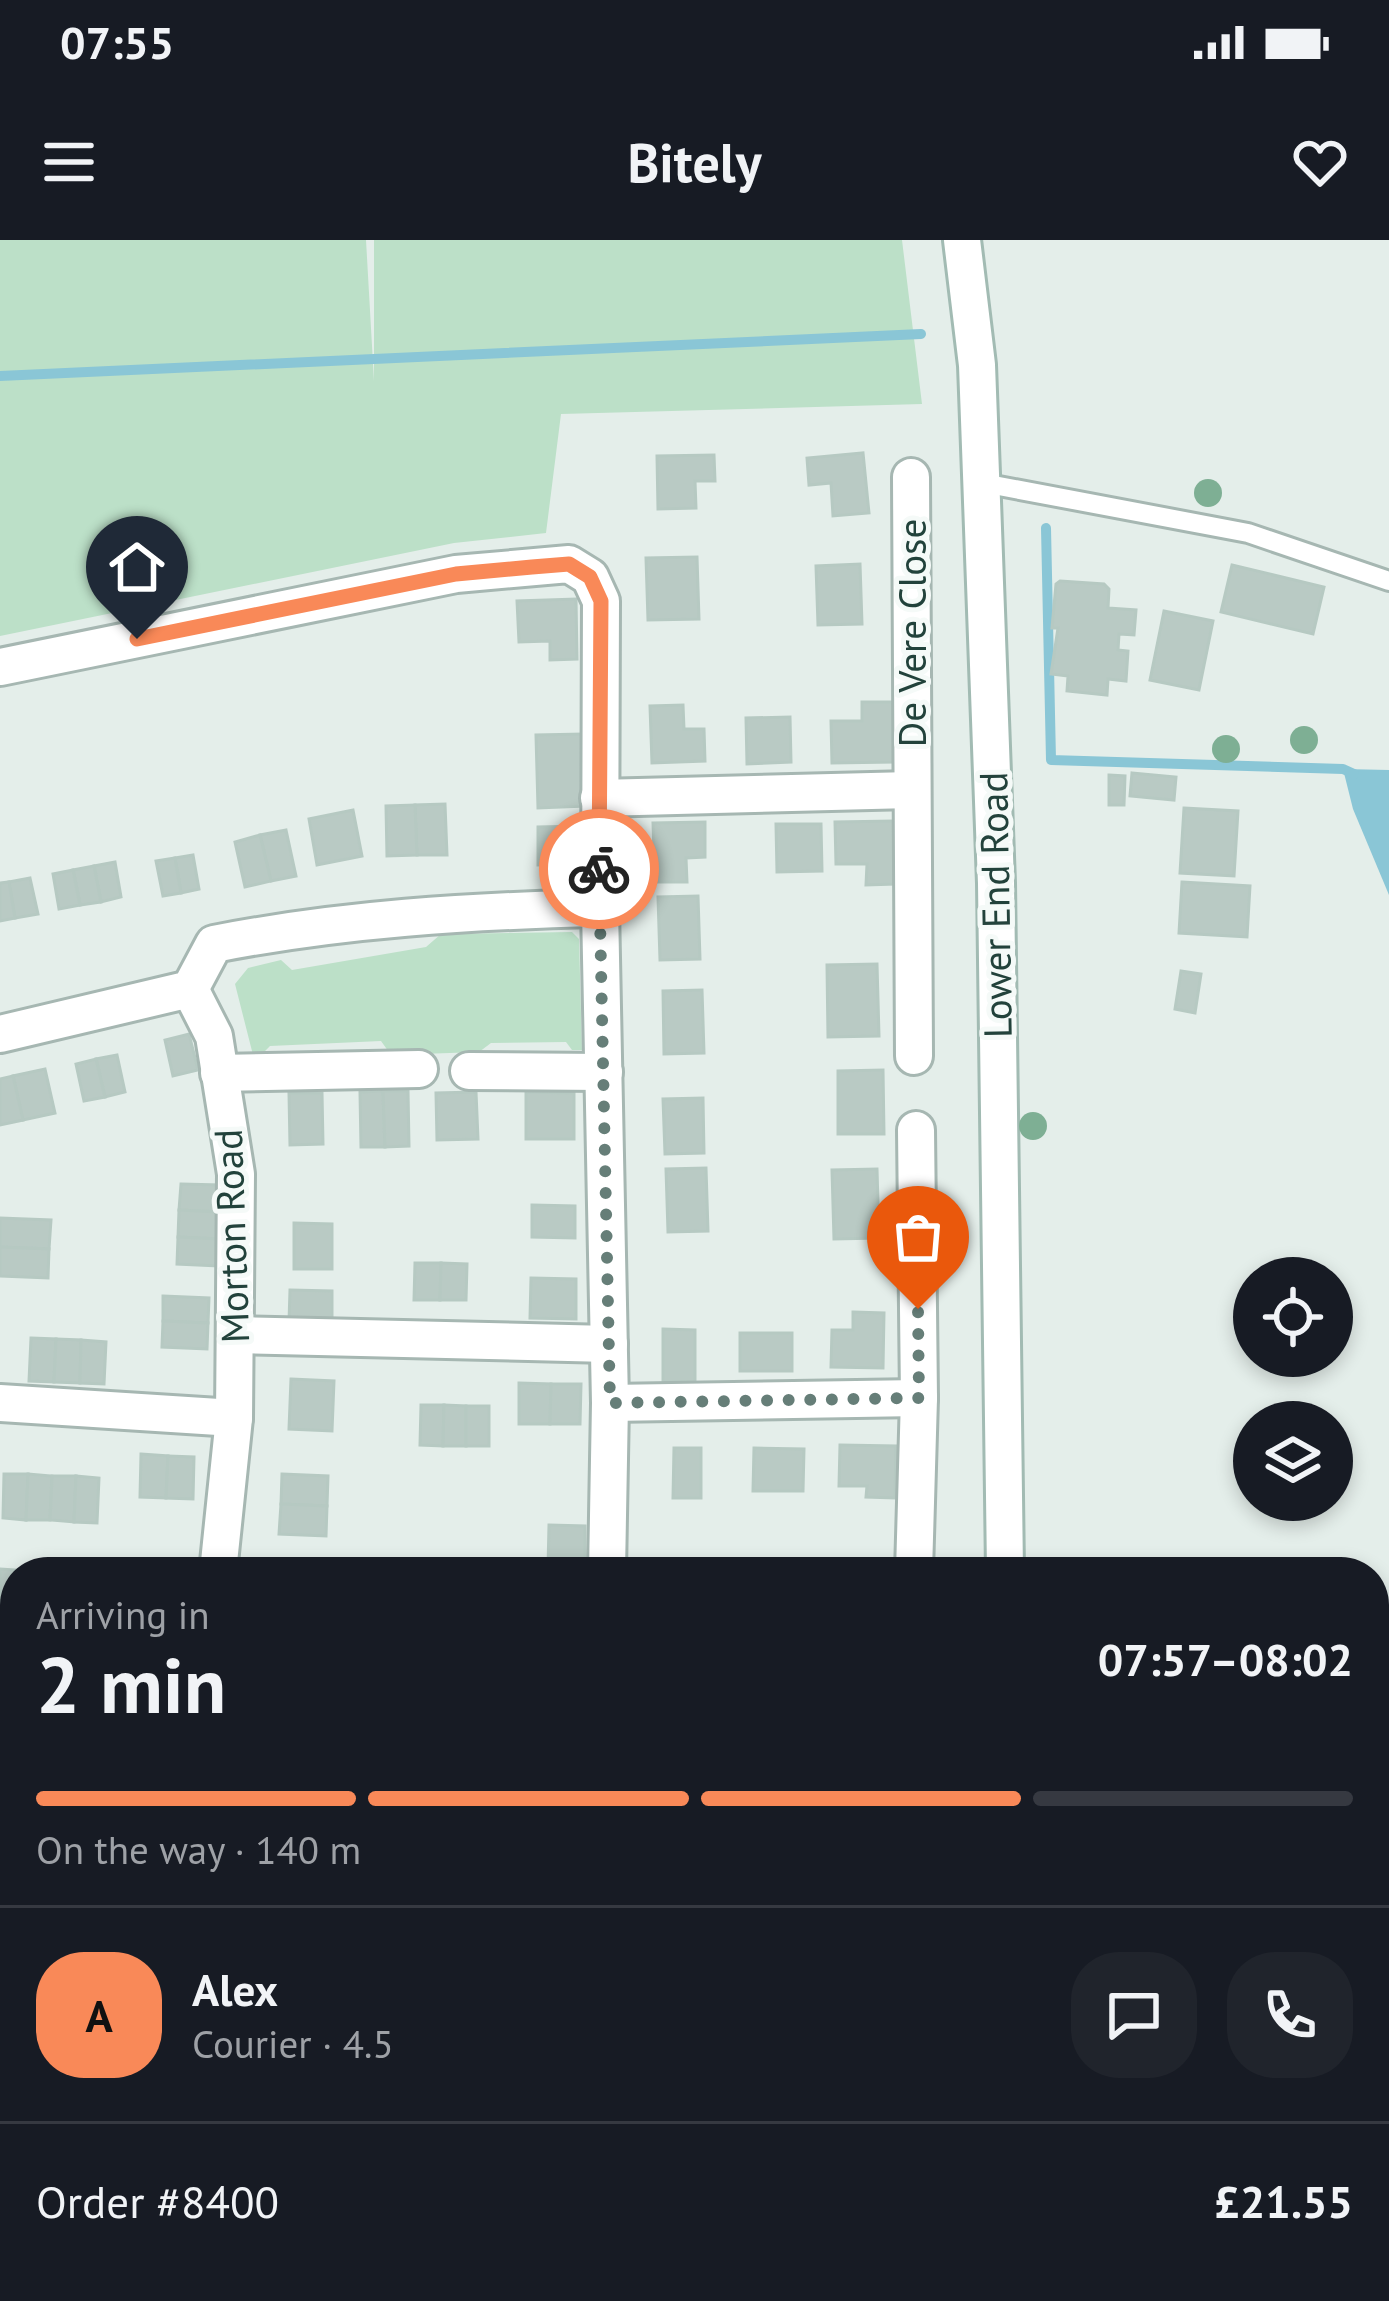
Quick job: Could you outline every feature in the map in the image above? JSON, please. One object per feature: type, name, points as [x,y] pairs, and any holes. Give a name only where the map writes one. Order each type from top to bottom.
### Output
[{"type":"street","name":"Lower End Road","points":[[962,240],[977,365],[983,483],[996,883],[1005,1557]]},
{"type":"street","name":"De Vere Close","points":[[911,477],[914,1056]]},
{"type":"street","points":[[0,667],[456,574],[569,564],[590,577],[601,601],[600,908],[610,1403],[607,1557]]},
{"type":"street","name":"De Vere Close","points":[[599,798],[911,790]]},
{"type":"street","points":[[0,1034],[190,989],[214,944],[302,927],[503,910],[600,908]]},
{"type":"street","name":"Morton Road","points":[[190,989],[214,1036],[236,1174],[238,1335],[220,1557]]},
{"type":"street","points":[[220,1073],[419,1069]]},
{"type":"street","points":[[469,1071],[604,1072]]},
{"type":"street","points":[[914,1557],[919,1398],[916,1130]]},
{"type":"street","points":[[238,1335],[609,1344]]},
{"type":"street","points":[[610,1403],[919,1398]]},
{"type":"street","points":[[0,1403],[234,1418]]},
{"type":"lane","points":[[983,483],[1248,533],[1389,581]]},
{"type":"green space","points":[[0,240],[366,240],[374,381],[374,240],[902,240],[922,404],[561,414],[546,533],[454,543],[0,636]]},
{"type":"green space","points":[[572,932],[579,939],[582,1050],[572,1050],[566,1042],[491,1043],[479,1052],[391,1055],[381,1041],[270,1046],[261,1055],[253,1055],[235,984],[248,968],[281,960],[292,970],[426,947],[441,934]]},
{"type":"water","points":[[1343,769],[1389,770],[1389,895],[1353,809]]},
{"type":"building","points":[[863,453],[869,513],[833,516],[831,483],[809,485],[807,458]]},
{"type":"building","points":[[714,455],[715,481],[695,481],[696,508],[658,509],[657,456]]},
{"type":"building","points":[[697,557],[699,619],[648,620],[646,558]]},
{"type":"building","points":[[860,564],[862,624],[818,625],[816,566]]},
{"type":"building","points":[[1232,565],[1324,587],[1313,634],[1221,612]]},
{"type":"building","points":[[1056,584],[1104,584],[1109,589],[1108,608],[1136,610],[1134,635],[1119,634],[1118,650],[1128,651],[1126,681],[1108,679],[1107,695],[1067,691],[1068,676],[1051,674],[1058,628],[1052,628]]},
{"type":"building","points":[[576,599],[577,659],[550,660],[550,641],[519,642],[517,601]]},
{"type":"building","points":[[1164,611],[1213,621],[1199,690],[1150,680]]},
{"type":"building","points":[[862,702],[893,702],[894,762],[832,763],[831,721],[862,721]]},
{"type":"building","points":[[683,705],[684,729],[704,729],[705,761],[652,763],[650,706]]},
{"type":"building","points":[[790,717],[791,762],[747,764],[746,718]]},
{"type":"building","points":[[583,734],[585,806],[538,808],[536,735]]},
{"type":"building","points":[[1132,773],[1176,777],[1174,800],[1130,796]]},
{"type":"building","points":[[1109,775],[1125,776],[1124,805],[1109,805]]},
{"type":"building","points":[[445,804],[447,855],[417,855],[415,805]]},
{"type":"building","points":[[415,805],[417,855],[387,856],[386,806]]},
{"type":"building","points":[[1184,808],[1238,811],[1234,876],[1180,873]]},
{"type":"building","points":[[353,810],[362,856],[317,865],[309,819]]},
{"type":"building","points":[[893,821],[895,884],[866,885],[867,864],[836,864],[835,822]]},
{"type":"building","points":[[705,822],[705,857],[686,858],[687,882],[655,882],[653,823]]},
{"type":"building","points":[[776,824],[821,824],[822,871],[777,872]]},
{"type":"building","points":[[582,826],[583,863],[538,865],[538,827]]},
{"type":"building","points":[[286,830],[296,876],[271,881],[260,835]]},
{"type":"building","points":[[260,835],[271,881],[245,887],[235,842]]},
{"type":"building","points":[[193,855],[199,889],[181,893],[175,858]]},
{"type":"building","points":[[175,858],[181,893],[163,896],[156,861]]},
{"type":"building","points":[[115,862],[121,897],[101,902],[94,866]]},
{"type":"building","points":[[94,866],[101,902],[80,905],[73,870]]},
{"type":"building","points":[[73,870],[80,905],[59,909],[53,874]]},
{"type":"building","points":[[30,878],[38,914],[15,918],[9,882]]},
{"type":"building","points":[[9,882],[15,918],[0,921],[0,883]]},
{"type":"building","points":[[1182,882],[1250,886],[1247,937],[1179,933]]},
{"type":"building","points":[[698,896],[700,959],[660,960],[658,897]]},
{"type":"building","points":[[877,964],[879,1036],[828,1037],[827,965]]},
{"type":"building","points":[[1181,971],[1201,974],[1195,1013],[1175,1009]]},
{"type":"building","points":[[702,990],[704,1053],[664,1054],[663,991]]},
{"type":"building","points":[[189,1034],[198,1070],[173,1076],[165,1040]]},
{"type":"building","points":[[117,1055],[125,1092],[105,1097],[96,1059]]},
{"type":"building","points":[[96,1059],[105,1097],[84,1101],[76,1064]]},
{"type":"building","points":[[45,1069],[55,1113],[23,1120],[13,1076]]},
{"type":"building","points":[[883,1070],[884,1134],[838,1134],[838,1071]]},
{"type":"building","points":[[13,1076],[23,1120],[0,1125],[0,1079]]},
{"type":"building","points":[[383,1091],[385,1147],[361,1147],[360,1092]]},
{"type":"building","points":[[383,1091],[408,1091],[409,1146],[385,1147]]},
{"type":"building","points":[[476,1092],[478,1139],[437,1140],[436,1093]]},
{"type":"building","points":[[526,1092],[574,1093],[574,1139],[526,1139]]},
{"type":"building","points":[[289,1093],[322,1093],[323,1144],[290,1145]]},
{"type":"building","points":[[703,1098],[704,1153],[665,1154],[663,1099]]},
{"type":"building","points":[[706,1168],[708,1231],[668,1232],[666,1169]]},
{"type":"building","points":[[877,1169],[879,1238],[834,1239],[832,1170]]},
{"type":"building","points":[[181,1184],[220,1185],[219,1212],[179,1210]]},
{"type":"building","points":[[532,1205],[575,1206],[575,1238],[532,1237]]},
{"type":"building","points":[[179,1210],[219,1212],[219,1239],[178,1237]]},
{"type":"building","points":[[0,1218],[51,1220],[49,1249],[0,1247]]},
{"type":"building","points":[[294,1223],[332,1224],[332,1269],[294,1269]]},
{"type":"building","points":[[178,1237],[219,1239],[218,1266],[177,1264]]},
{"type":"building","points":[[0,1247],[49,1249],[48,1278],[0,1276]]},
{"type":"building","points":[[415,1263],[441,1263],[440,1300],[414,1300]]},
{"type":"building","points":[[441,1263],[467,1264],[466,1300],[440,1300]]},
{"type":"building","points":[[531,1278],[576,1279],[576,1319],[530,1318]]},
{"type":"building","points":[[290,1290],[332,1291],[332,1322],[289,1322]]},
{"type":"building","points":[[163,1296],[209,1298],[208,1323],[163,1321]]},
{"type":"building","points":[[853,1312],[884,1313],[883,1368],[831,1367],[832,1330],[853,1330]]},
{"type":"building","points":[[163,1321],[208,1323],[207,1349],[162,1347]]},
{"type":"building","points":[[663,1329],[695,1330],[695,1382],[663,1382]]},
{"type":"building","points":[[740,1333],[792,1333],[792,1371],[740,1371]]},
{"type":"building","points":[[31,1338],[56,1339],[54,1382],[29,1381]]},
{"type":"building","points":[[56,1339],[81,1340],[80,1383],[54,1382]]},
{"type":"building","points":[[81,1340],[106,1342],[104,1384],[80,1383]]},
{"type":"building","points":[[291,1379],[334,1381],[332,1431],[289,1429]]},
{"type":"building","points":[[519,1383],[551,1384],[550,1424],[519,1424]]},
{"type":"building","points":[[551,1384],[581,1384],[580,1424],[550,1424]]},
{"type":"building","points":[[421,1405],[444,1405],[443,1446],[420,1445]]},
{"type":"building","points":[[444,1405],[466,1406],[466,1446],[443,1446]]},
{"type":"building","points":[[466,1406],[489,1406],[489,1446],[466,1446]]},
{"type":"building","points":[[840,1445],[896,1446],[895,1498],[866,1497],[867,1486],[839,1486]]},
{"type":"building","points":[[674,1448],[701,1448],[701,1498],[673,1498]]},
{"type":"building","points":[[754,1448],[804,1449],[803,1491],[753,1491]]},
{"type":"building","points":[[141,1454],[168,1456],[166,1498],[140,1497]]},
{"type":"building","points":[[168,1456],[194,1457],[193,1499],[166,1498]]},
{"type":"building","points":[[4,1474],[28,1474],[26,1520],[3,1518]]},
{"type":"building","points":[[28,1474],[52,1476],[50,1520],[26,1520]]},
{"type":"building","points":[[282,1474],[328,1476],[327,1506],[281,1504]]},
{"type":"building","points":[[52,1476],[76,1476],[74,1522],[50,1520]]},
{"type":"building","points":[[76,1476],[99,1478],[97,1523],[74,1522]]},
{"type":"building","points":[[281,1504],[327,1506],[326,1536],[279,1534]]},
{"type":"building","points":[[549,1525],[585,1526],[585,1557],[548,1557]]},
{"type":"waterway","points":[[0,376],[921,334]]},
{"type":"waterway","points":[[1046,528],[1051,760],[1343,769],[1354,774]]},
{"type":"way so far","points":[[599,869],[610,1403],[919,1398],[918,1309]]},
{"type":"route","points":[[137,639],[456,574],[569,564],[590,577],[601,601],[599,869]]}]
